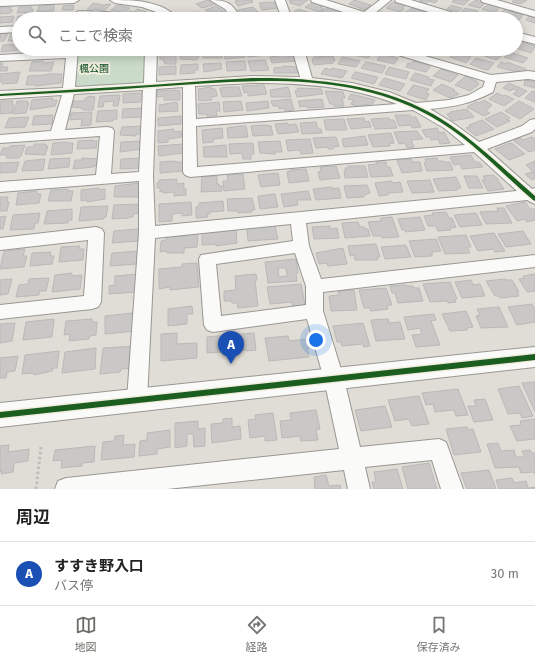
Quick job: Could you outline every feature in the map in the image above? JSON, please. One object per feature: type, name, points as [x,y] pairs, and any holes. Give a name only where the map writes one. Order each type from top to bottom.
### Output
[{"type":"street","points":[[0,3],[74,0]]},
{"type":"street","points":[[79,12],[81,0]]},
{"type":"street","points":[[115,0],[128,0],[151,5],[162,12]]},
{"type":"street","points":[[215,0],[229,7],[232,12]]},
{"type":"street","points":[[280,0],[285,12]]},
{"type":"street","points":[[316,0],[353,12]]},
{"type":"street","points":[[370,12],[386,0]]},
{"type":"street","points":[[400,0],[440,12]]},
{"type":"street","points":[[432,12],[445,0]]},
{"type":"street","points":[[486,0],[535,14]]},
{"type":"street","points":[[0,30],[12,29]]},
{"type":"street","points":[[523,37],[535,41]]},
{"type":"street","points":[[0,58],[21,56]]},
{"type":"street","points":[[57,135],[69,91],[72,56]]},
{"type":"street","points":[[137,400],[147,233],[146,176],[150,86],[153,56]]},
{"type":"street","points":[[300,56],[307,80]]},
{"type":"street","points":[[413,56],[491,79],[528,75],[535,76]]},
{"type":"street","points":[[0,95],[243,79],[307,80],[339,84],[386,96],[416,107],[446,124],[533,196]]},
{"type":"street","points":[[190,123],[448,104],[473,98],[489,89],[491,79]]},
{"type":"street","points":[[189,83],[190,172],[476,148],[528,129],[535,123]]},
{"type":"street","points":[[0,138],[107,131],[103,179]]},
{"type":"street","points":[[0,187],[146,176]]},
{"type":"street","points":[[147,233],[298,217],[533,196]]},
{"type":"street","points":[[298,217],[300,246],[315,286],[314,311],[334,380],[359,489]]},
{"type":"street","points":[[0,244],[96,233],[92,302],[0,312]]},
{"type":"street","points":[[300,246],[207,259],[213,325],[314,311]]},
{"type":"street","points":[[315,286],[535,261]]},
{"type":"street","points":[[0,415],[334,380],[535,357]]},
{"type":"street","points":[[66,489],[439,449],[452,489]]},
{"type":"path","points":[[36,489],[41,447]]},
{"type":"green space","name":"楓公園","points":[[75,56],[144,56],[146,83],[73,88]]},
{"type":"building","points":[[208,0],[216,4],[202,8],[196,4]]},
{"type":"building","points":[[235,0],[252,0],[253,2],[238,6]]},
{"type":"building","points":[[308,0],[300,6],[290,3],[292,2],[289,1]]},
{"type":"building","points":[[354,0],[371,5],[365,10],[349,4]]},
{"type":"building","points":[[419,0],[438,0],[435,3],[429,1],[425,5],[419,3],[421,1]]},
{"type":"building","points":[[454,0],[469,0],[464,5],[452,2]]},
{"type":"building","points":[[476,0],[485,3],[480,8],[468,5]]},
{"type":"building","points":[[514,0],[527,0],[521,4],[512,2]]},
{"type":"building","points":[[313,2],[324,5],[320,7],[324,9],[319,12],[305,7]]},
{"type":"building","points":[[393,2],[405,6],[402,8],[404,9],[400,12],[386,8]]},
{"type":"building","points":[[93,3],[103,5],[111,4],[104,11],[93,9],[92,11],[87,10]]},
{"type":"building","points":[[259,3],[275,3],[278,8],[262,10]]},
{"type":"building","points":[[489,4],[500,7],[496,12],[482,9]]},
{"type":"building","points":[[54,5],[54,11],[37,12],[39,6]]},
{"type":"building","points":[[74,5],[73,10],[62,10],[63,6]]},
{"type":"building","points":[[117,5],[130,8],[125,12],[111,10]]},
{"type":"building","points":[[451,5],[462,8],[458,12],[447,9]]},
{"type":"building","points":[[216,6],[225,12],[208,12],[205,10]]},
{"type":"building","points":[[0,7],[11,7],[10,10],[13,10],[11,13],[0,14]]},
{"type":"building","points":[[19,7],[32,7],[31,9],[33,9],[32,12],[17,12]]},
{"type":"building","points":[[253,7],[258,12],[240,12],[238,10]]},
{"type":"building","points":[[328,7],[341,11],[339,12],[321,12]]},
{"type":"building","points":[[412,8],[424,12],[406,12]]},
{"type":"building","points":[[465,8],[478,11],[477,12],[461,12]]},
{"type":"building","points":[[137,9],[147,12],[134,12]]},
{"type":"building","points":[[298,9],[308,12],[294,12]]},
{"type":"building","points":[[505,9],[514,12],[502,12]]},
{"type":"building","points":[[12,16],[12,22],[0,23],[0,17]]},
{"type":"building","points":[[529,16],[535,18],[535,23],[526,20]]},
{"type":"building","points":[[8,33],[4,41],[0,41],[0,34]]},
{"type":"building","points":[[11,34],[12,34],[12,41],[8,41]]},
{"type":"building","points":[[523,42],[535,46],[531,53],[523,50]]},
{"type":"building","points":[[12,44],[12,51],[1,52],[3,45]]},
{"type":"building","points":[[160,56],[176,56],[176,64],[165,64],[163,59],[160,59]]},
{"type":"building","points":[[180,56],[199,57],[196,60],[180,59]]},
{"type":"building","points":[[203,56],[222,56],[222,58],[203,58]]},
{"type":"building","points":[[225,56],[245,56],[245,57],[225,59]]},
{"type":"building","points":[[293,56],[295,61],[272,63],[270,57]]},
{"type":"building","points":[[333,56],[335,61],[333,61],[333,63],[314,65],[312,61],[314,57]]},
{"type":"building","points":[[358,56],[370,56],[368,58]]},
{"type":"building","points":[[380,56],[398,58],[394,64],[377,60]]},
{"type":"building","points":[[468,56],[471,57],[466,63],[450,57]]},
{"type":"building","points":[[485,56],[501,56],[496,60]]},
{"type":"building","points":[[522,56],[528,58],[523,63],[504,57]]},
{"type":"building","points":[[342,57],[360,61],[356,67],[338,64]]},
{"type":"building","points":[[476,58],[494,63],[488,70],[483,69],[470,64]]},
{"type":"building","points":[[265,60],[269,70],[251,71],[248,61]]},
{"type":"building","points":[[43,61],[43,63],[54,62],[51,71],[29,71],[32,62]]},
{"type":"building","points":[[245,61],[246,70],[227,71],[226,62]]},
{"type":"building","points":[[413,61],[431,66],[426,72],[406,67],[408,63],[411,64]]},
{"type":"building","points":[[366,62],[386,66],[382,73],[361,68]]},
{"type":"building","points":[[501,62],[506,64],[507,62],[526,69],[524,72],[517,72],[497,67]]},
{"type":"building","points":[[0,63],[3,63],[2,67],[8,67],[7,71],[0,71]]},
{"type":"building","points":[[221,63],[222,69],[204,72],[203,64]]},
{"type":"building","points":[[198,64],[198,70],[194,70],[195,73],[180,74],[181,65]]},
{"type":"building","points":[[176,66],[176,74],[159,75],[159,67]]},
{"type":"building","points":[[283,66],[299,67],[300,73],[274,73],[274,68]]},
{"type":"building","points":[[389,67],[409,72],[406,79],[385,74]]},
{"type":"building","points":[[325,68],[347,71],[342,78],[321,74]]},
{"type":"building","points":[[441,69],[458,75],[451,82],[433,76]]},
{"type":"building","points":[[20,72],[17,83],[2,84],[3,82],[0,82],[0,74]]},
{"type":"building","points":[[355,72],[378,77],[374,84],[351,78]]},
{"type":"building","points":[[415,73],[434,80],[431,86],[410,80]]},
{"type":"building","points":[[62,74],[61,83],[35,86],[36,85],[26,85],[28,76]]},
{"type":"building","points":[[466,76],[479,84],[470,91],[455,85]]},
{"type":"building","points":[[384,78],[405,84],[400,91],[379,85]]},
{"type":"building","points":[[525,80],[535,82],[535,88],[524,85]]},
{"type":"building","points":[[509,83],[527,91],[519,97],[513,94],[518,91],[513,89],[510,91],[503,88]]},
{"type":"building","points":[[442,84],[455,90],[453,91],[459,94],[450,98],[433,90]]},
{"type":"building","points":[[264,85],[267,94],[248,96],[248,92],[244,93],[242,86]]},
{"type":"building","points":[[413,85],[429,89],[426,93],[429,94],[426,100],[407,94]]},
{"type":"building","points":[[211,87],[211,89],[214,88],[216,91],[217,96],[211,97],[212,100],[199,101],[198,89]]},
{"type":"building","points":[[239,87],[242,96],[222,97],[220,88]]},
{"type":"building","points":[[288,87],[291,97],[271,97],[270,90]]},
{"type":"building","points":[[297,88],[321,89],[323,94],[297,97],[295,91],[298,91]]},
{"type":"building","points":[[157,91],[180,91],[180,100],[164,100],[164,96],[157,97]]},
{"type":"building","points":[[325,91],[343,92],[345,98],[342,98],[344,106],[334,106],[333,104],[330,104]]},
{"type":"building","points":[[532,91],[535,92],[535,102],[525,98]]},
{"type":"building","points":[[143,93],[143,99],[140,99],[140,102],[123,103],[123,94]]},
{"type":"building","points":[[497,93],[514,99],[504,106],[489,99]]},
{"type":"building","points":[[351,94],[375,100],[371,106],[365,104],[364,106],[360,105],[359,107],[351,104],[353,100],[348,99]]},
{"type":"building","points":[[120,95],[118,106],[113,106],[114,101],[104,102],[103,107],[98,107],[100,96]]},
{"type":"building","points":[[90,96],[95,97],[93,110],[84,110],[81,108],[72,107],[73,101],[84,101]]},
{"type":"building","points":[[53,98],[52,100],[57,100],[55,106],[30,110],[32,100]]},
{"type":"building","points":[[291,99],[294,110],[285,111],[285,108],[279,109],[278,106],[273,106],[271,101]]},
{"type":"building","points":[[322,99],[324,107],[300,107],[298,101]]},
{"type":"building","points":[[484,100],[492,105],[486,111],[490,113],[484,116],[467,107],[476,102],[479,103]]},
{"type":"building","points":[[1,101],[13,101],[12,105],[14,105],[12,113],[0,114]]},
{"type":"building","points":[[17,101],[28,101],[27,103],[29,103],[26,113],[13,114]]},
{"type":"building","points":[[241,101],[243,110],[224,112],[223,102]]},
{"type":"building","points":[[268,101],[269,108],[247,111],[246,103]]},
{"type":"building","points":[[519,101],[534,109],[520,119],[505,111]]},
{"type":"building","points":[[177,102],[178,111],[159,112],[159,105]]},
{"type":"building","points":[[219,102],[220,111],[216,111],[217,116],[199,114],[198,104]]},
{"type":"building","points":[[143,108],[143,117],[122,118],[123,109]]},
{"type":"building","points":[[467,109],[474,117],[452,121],[447,114],[451,113],[450,112]]},
{"type":"building","points":[[117,110],[117,119],[113,119],[113,121],[96,122],[98,111]]},
{"type":"building","points":[[92,112],[91,125],[81,126],[82,119],[70,120],[71,113]]},
{"type":"building","points":[[501,112],[510,118],[507,120],[510,121],[497,127],[485,119]]},
{"type":"building","points":[[53,115],[52,124],[32,125],[34,116]]},
{"type":"building","points":[[395,115],[410,115],[411,117],[416,117],[421,127],[412,128],[411,125],[399,126]]},
{"type":"building","points":[[181,116],[181,124],[158,126],[158,118]]},
{"type":"building","points":[[29,117],[25,127],[5,128],[9,118]]},
{"type":"building","points":[[364,118],[365,122],[369,121],[371,127],[351,129],[347,119]]},
{"type":"building","points":[[389,118],[390,120],[394,120],[397,128],[375,129],[371,119]]},
{"type":"building","points":[[344,119],[347,130],[326,130],[324,120]]},
{"type":"building","points":[[482,120],[494,129],[476,136],[466,128],[471,126],[469,125]]},
{"type":"building","points":[[316,122],[318,129],[321,129],[322,133],[302,134],[300,123]]},
{"type":"building","points":[[288,123],[288,125],[296,124],[299,132],[278,134],[275,124]]},
{"type":"building","points":[[144,126],[143,134],[136,134],[136,136],[120,135],[122,127]]},
{"type":"building","points":[[246,126],[248,137],[228,138],[227,128]]},
{"type":"building","points":[[251,126],[271,126],[273,135],[253,136]]},
{"type":"building","points":[[222,128],[223,138],[213,139],[213,142],[203,143],[202,130]]},
{"type":"building","points":[[437,128],[439,133],[444,132],[450,143],[440,144],[438,139],[431,140],[430,137],[426,137],[422,130]]},
{"type":"building","points":[[174,129],[174,132],[181,131],[182,137],[168,139],[168,142],[158,143],[158,131]]},
{"type":"building","points":[[417,131],[423,139],[411,140],[414,147],[407,148],[405,143],[399,144],[394,132]]},
{"type":"building","points":[[391,133],[394,143],[389,144],[390,146],[373,147],[368,135]]},
{"type":"building","points":[[365,136],[368,145],[344,147],[342,139]]},
{"type":"building","points":[[336,137],[339,146],[333,147],[333,149],[328,149],[328,147],[316,148],[313,138]]},
{"type":"building","points":[[532,137],[535,139],[535,150],[529,152],[514,141],[520,138],[523,140]]},
{"type":"building","points":[[310,139],[313,153],[301,154],[300,150],[288,151],[286,140]]},
{"type":"building","points":[[78,141],[97,141],[96,148],[77,149]]},
{"type":"building","points":[[142,141],[142,149],[120,152],[121,142]]},
{"type":"building","points":[[280,141],[282,152],[275,152],[275,154],[260,153],[258,142]]},
{"type":"building","points":[[53,143],[73,143],[72,153],[51,155]]},
{"type":"building","points":[[253,143],[254,154],[251,154],[251,159],[243,159],[242,153],[230,154],[229,144]]},
{"type":"building","points":[[510,143],[525,154],[509,160],[495,149]]},
{"type":"building","points":[[34,144],[46,144],[45,146],[48,146],[45,155],[25,154],[27,147],[34,147]]},
{"type":"building","points":[[183,144],[183,153],[159,156],[158,146]]},
{"type":"building","points":[[25,145],[19,158],[6,158],[7,155],[0,155],[3,148]]},
{"type":"building","points":[[226,145],[227,157],[204,157],[203,147]]},
{"type":"building","points":[[471,155],[474,161],[480,163],[483,167],[462,169],[460,164],[454,165],[450,157]]},
{"type":"building","points":[[70,158],[69,167],[48,169],[50,159]]},
{"type":"building","points":[[82,158],[98,159],[96,166],[73,169],[75,160],[82,160]]},
{"type":"building","points":[[141,158],[140,168],[120,169],[121,159]]},
{"type":"building","points":[[437,158],[438,161],[450,162],[453,170],[427,171],[424,163],[426,162],[425,159]]},
{"type":"building","points":[[45,159],[43,170],[22,171],[25,161]]},
{"type":"building","points":[[411,159],[412,162],[420,162],[422,171],[402,173],[397,160]]},
{"type":"building","points":[[535,161],[535,178],[532,180],[525,174],[533,172],[526,165]]},
{"type":"building","points":[[19,162],[16,172],[0,173],[0,163]]},
{"type":"building","points":[[160,162],[183,162],[184,171],[160,173]]},
{"type":"building","points":[[376,162],[386,162],[387,167],[390,167],[393,176],[371,177],[368,165],[377,164]]},
{"type":"building","points":[[336,166],[340,178],[320,180],[318,172],[321,171],[320,167]]},
{"type":"building","points":[[348,166],[365,166],[368,177],[345,178],[344,171],[346,171],[345,168],[348,168]]},
{"type":"building","points":[[306,169],[309,181],[289,183],[287,172],[290,170]]},
{"type":"building","points":[[278,173],[280,185],[261,187],[258,175]]},
{"type":"building","points":[[243,174],[245,189],[224,191],[223,181],[228,181],[227,175]]},
{"type":"building","points":[[493,175],[504,189],[488,191],[482,180],[485,180],[483,176]]},
{"type":"building","points":[[217,176],[217,184],[222,186],[222,191],[201,192],[202,177]]},
{"type":"building","points":[[464,176],[477,176],[483,188],[469,188]]},
{"type":"building","points":[[456,177],[461,188],[457,188],[458,190],[439,191],[433,179]]},
{"type":"building","points":[[177,179],[177,184],[184,183],[186,195],[174,196],[174,192],[163,193],[163,191],[160,192],[160,188],[157,188],[157,183],[159,183],[159,180]]},
{"type":"building","points":[[430,180],[434,192],[412,193],[407,181]]},
{"type":"building","points":[[392,181],[392,183],[400,182],[403,192],[388,193],[388,195],[379,196],[375,183]]},
{"type":"building","points":[[139,183],[139,197],[114,197],[115,186]]},
{"type":"building","points":[[367,185],[370,193],[364,195],[364,197],[347,198],[344,186]]},
{"type":"building","points":[[332,187],[332,189],[339,188],[341,198],[316,200],[313,189]]},
{"type":"building","points":[[99,188],[99,190],[105,189],[105,199],[87,202],[87,200],[81,201],[81,190]]},
{"type":"building","points":[[68,189],[68,191],[73,191],[71,201],[48,201],[51,190]]},
{"type":"building","points":[[37,191],[37,194],[41,194],[39,203],[16,205],[18,193]]},
{"type":"building","points":[[308,191],[311,200],[297,200],[298,205],[284,207],[281,194]]},
{"type":"building","points":[[275,194],[278,207],[260,209],[258,196]]},
{"type":"building","points":[[0,197],[8,197],[7,202],[9,202],[7,211],[0,211]]},
{"type":"building","points":[[252,198],[255,210],[251,210],[252,212],[238,213],[238,211],[228,211],[227,199]]},
{"type":"building","points":[[223,201],[224,211],[210,212],[210,214],[207,214],[208,217],[196,218],[196,207],[199,206],[199,203]]},
{"type":"building","points":[[191,202],[192,215],[182,216],[182,213],[172,214],[172,221],[159,222],[159,204]]},
{"type":"building","points":[[525,202],[530,209],[535,209],[535,220],[527,222],[525,219],[517,221],[506,206]]},
{"type":"building","points":[[140,204],[140,213],[133,214],[133,217],[112,219],[114,205]]},
{"type":"building","points":[[108,206],[106,217],[104,217],[104,219],[79,221],[81,207]]},
{"type":"building","points":[[497,208],[504,208],[512,223],[486,224],[480,212],[498,211]]},
{"type":"building","points":[[72,209],[72,220],[69,220],[68,223],[44,224],[47,211]]},
{"type":"building","points":[[446,212],[449,218],[452,218],[456,227],[450,228],[451,230],[438,231],[436,226],[428,226],[424,216],[433,215],[432,213]]},
{"type":"building","points":[[40,213],[38,223],[35,223],[34,229],[10,230],[13,215]]},
{"type":"building","points":[[476,213],[482,225],[460,227],[454,215]]},
{"type":"building","points":[[6,216],[3,229],[0,229],[0,217]]},
{"type":"building","points":[[392,217],[399,237],[382,238],[381,236],[373,236],[368,222],[381,221],[381,218]]},
{"type":"building","points":[[420,217],[425,230],[406,232],[405,230],[402,230],[398,219]]},
{"type":"building","points":[[358,222],[360,227],[368,229],[370,236],[345,238],[342,223]]},
{"type":"building","points":[[275,226],[278,239],[248,241],[247,228]]},
{"type":"building","points":[[330,226],[330,229],[337,228],[339,238],[314,239],[312,227]]},
{"type":"building","points":[[236,228],[237,243],[216,246],[216,244],[202,245],[202,231]]},
{"type":"building","points":[[139,229],[138,241],[112,243],[114,231]]},
{"type":"building","points":[[523,231],[531,244],[506,247],[498,234]]},
{"type":"building","points":[[494,233],[505,251],[495,252],[493,249],[478,251],[470,236]]},
{"type":"building","points":[[187,234],[198,234],[197,247],[184,248],[184,253],[167,253],[167,251],[160,252],[161,241],[166,240],[166,237],[187,236]]},
{"type":"building","points":[[466,235],[471,247],[467,247],[470,253],[445,254],[438,237]]},
{"type":"building","points":[[436,239],[441,251],[432,252],[432,256],[415,257],[409,241]]},
{"type":"building","points":[[376,244],[380,257],[377,257],[378,260],[355,260],[354,255],[350,256],[348,246]]},
{"type":"building","points":[[406,245],[411,257],[385,259],[381,247]]},
{"type":"building","points":[[80,246],[79,249],[84,249],[83,260],[59,262],[61,247]]},
{"type":"building","points":[[343,248],[347,264],[328,266],[327,263],[319,264],[316,253]]},
{"type":"building","points":[[25,249],[23,256],[27,256],[24,267],[0,269],[4,251]]},
{"type":"building","points":[[138,251],[137,264],[110,266],[112,253]]},
{"type":"building","points":[[51,252],[50,256],[54,256],[52,264],[30,266],[32,253]]},
{"type":"building","points":[[296,259],[298,273],[296,273],[297,281],[268,283],[265,262]],"holes":[[[278,268],[286,268],[287,276],[279,277]]]},
{"type":"building","points":[[197,263],[199,287],[170,290],[170,287],[159,289],[159,269],[182,267],[182,264]]},
{"type":"building","points":[[72,273],[72,276],[82,275],[80,289],[52,292],[55,275]]},
{"type":"building","points":[[138,274],[137,292],[109,294],[109,286],[115,285],[115,276]]},
{"type":"building","points":[[256,274],[257,280],[255,281],[258,306],[238,308],[237,303],[224,301],[224,291],[236,290],[235,276]]},
{"type":"building","points":[[535,274],[535,291],[527,292],[519,279],[524,278],[523,276]]},
{"type":"building","points":[[49,278],[46,291],[39,291],[39,295],[16,297],[19,285],[28,284],[29,279]]},
{"type":"building","points":[[12,279],[8,294],[0,295],[0,280]]},
{"type":"building","points":[[505,279],[512,280],[519,292],[517,292],[519,296],[500,298],[499,296],[495,296],[486,281]]},
{"type":"building","points":[[471,280],[473,285],[480,284],[485,296],[462,298],[455,282]]},
{"type":"building","points":[[450,282],[457,299],[455,299],[456,302],[430,302],[423,284]]},
{"type":"building","points":[[301,284],[305,305],[293,306],[292,302],[270,304],[267,287]]},
{"type":"building","points":[[406,285],[419,288],[423,301],[398,303],[395,293],[392,293],[390,286]]},
{"type":"building","points":[[386,288],[392,305],[387,305],[388,309],[371,311],[370,308],[364,308],[359,290]]},
{"type":"building","points":[[354,290],[357,310],[331,311],[329,296],[339,295],[338,291]]},
{"type":"building","points":[[532,304],[535,309],[535,322],[517,325],[508,307]]},
{"type":"building","points":[[192,306],[193,314],[187,314],[187,324],[168,326],[168,309]]},
{"type":"building","points":[[499,307],[508,327],[481,328],[476,316],[480,315],[477,309]]},
{"type":"building","points":[[136,311],[136,331],[105,334],[105,316],[132,313]]},
{"type":"building","points":[[466,311],[473,327],[467,328],[467,330],[450,331],[442,314]]},
{"type":"building","points":[[434,314],[436,320],[431,321],[440,345],[416,347],[412,335],[422,334],[420,328],[408,330],[404,317]]},
{"type":"building","points":[[54,319],[52,337],[23,340],[26,322]]},
{"type":"building","points":[[92,319],[92,322],[97,322],[96,335],[90,336],[89,339],[69,341],[70,334],[64,335],[66,321]]},
{"type":"building","points":[[388,319],[389,323],[400,322],[405,339],[376,341],[371,320]]},
{"type":"building","points":[[15,323],[12,341],[0,343],[0,324]]},
{"type":"building","points":[[363,323],[370,346],[364,347],[363,344],[342,346],[341,342],[337,342],[333,326]]},
{"type":"building","points":[[177,333],[177,344],[197,343],[197,358],[161,361],[161,334]]},
{"type":"building","points":[[254,333],[256,350],[207,353],[207,337]]},
{"type":"building","points":[[288,336],[289,341],[308,339],[310,348],[307,348],[309,357],[269,361],[265,338]]},
{"type":"building","points":[[135,346],[133,368],[121,369],[120,372],[100,374],[103,348]]},
{"type":"building","points":[[96,348],[95,369],[62,373],[65,352]]},
{"type":"building","points":[[59,351],[57,368],[53,368],[52,371],[34,375],[34,373],[22,374],[25,355]]},
{"type":"building","points":[[18,356],[15,371],[7,372],[6,378],[0,378],[0,358]]},
{"type":"building","points":[[535,382],[535,412],[522,383]]},
{"type":"building","points":[[519,386],[533,416],[522,418],[520,413],[508,414],[498,389]]},
{"type":"building","points":[[458,389],[468,415],[456,416],[454,410],[435,412],[433,404],[426,405],[422,393]]},
{"type":"building","points":[[419,396],[429,424],[412,426],[409,419],[395,421],[388,400]]},
{"type":"building","points":[[485,399],[493,420],[474,422],[468,406],[476,406],[474,400]]},
{"type":"building","points":[[385,406],[392,427],[361,431],[355,410]]},
{"type":"building","points":[[316,410],[320,429],[316,430],[318,440],[301,441],[300,436],[282,438],[280,421],[291,420],[290,413]]},
{"type":"building","points":[[273,413],[277,440],[265,441],[265,436],[250,438],[248,420],[256,419],[255,415]]},
{"type":"building","points":[[232,418],[232,427],[240,426],[241,439],[212,443],[211,424],[223,423],[223,419]]},
{"type":"building","points":[[535,419],[535,439],[517,441],[510,426],[521,425],[520,421]]},
{"type":"building","points":[[198,421],[198,429],[205,428],[205,446],[194,447],[193,434],[187,434],[187,446],[175,448],[175,423]]},
{"type":"building","points":[[467,427],[468,430],[473,429],[481,452],[454,455],[446,429]]},
{"type":"building","points":[[170,430],[170,447],[157,449],[157,454],[139,456],[140,441],[147,440],[147,433]]},
{"type":"building","points":[[124,435],[123,445],[135,444],[134,457],[101,460],[103,442],[114,441],[115,436]]},
{"type":"building","points":[[498,443],[501,451],[514,450],[516,457],[525,457],[522,451],[530,450],[532,453],[535,453],[535,474],[533,472],[521,473],[519,467],[495,468],[487,444]]},
{"type":"building","points":[[9,445],[8,452],[29,449],[28,461],[14,463],[13,472],[1,474],[0,446]]},
{"type":"building","points":[[95,446],[94,462],[82,463],[82,466],[61,468],[62,460],[53,461],[55,450]]},
{"type":"building","points":[[429,463],[437,489],[408,489],[402,467]]},
{"type":"building","points":[[397,469],[403,489],[374,489],[372,482],[376,482],[374,472]]},
{"type":"building","points":[[489,470],[496,489],[467,489],[461,473]]},
{"type":"building","points":[[326,475],[329,486],[340,485],[341,489],[315,489],[314,477]]},
{"type":"building","points":[[512,478],[514,483],[526,481],[528,488],[535,487],[535,489],[499,489],[496,480]]},
{"type":"cycle path","points":[[0,95],[252,80],[319,82],[352,87],[384,95],[416,107],[432,115],[448,125],[478,149],[535,199]]},
{"type":"cycle path","points":[[0,415],[535,357]]},
{"type":"place","name":"すすき野入口","points":[[231,364]]}]
